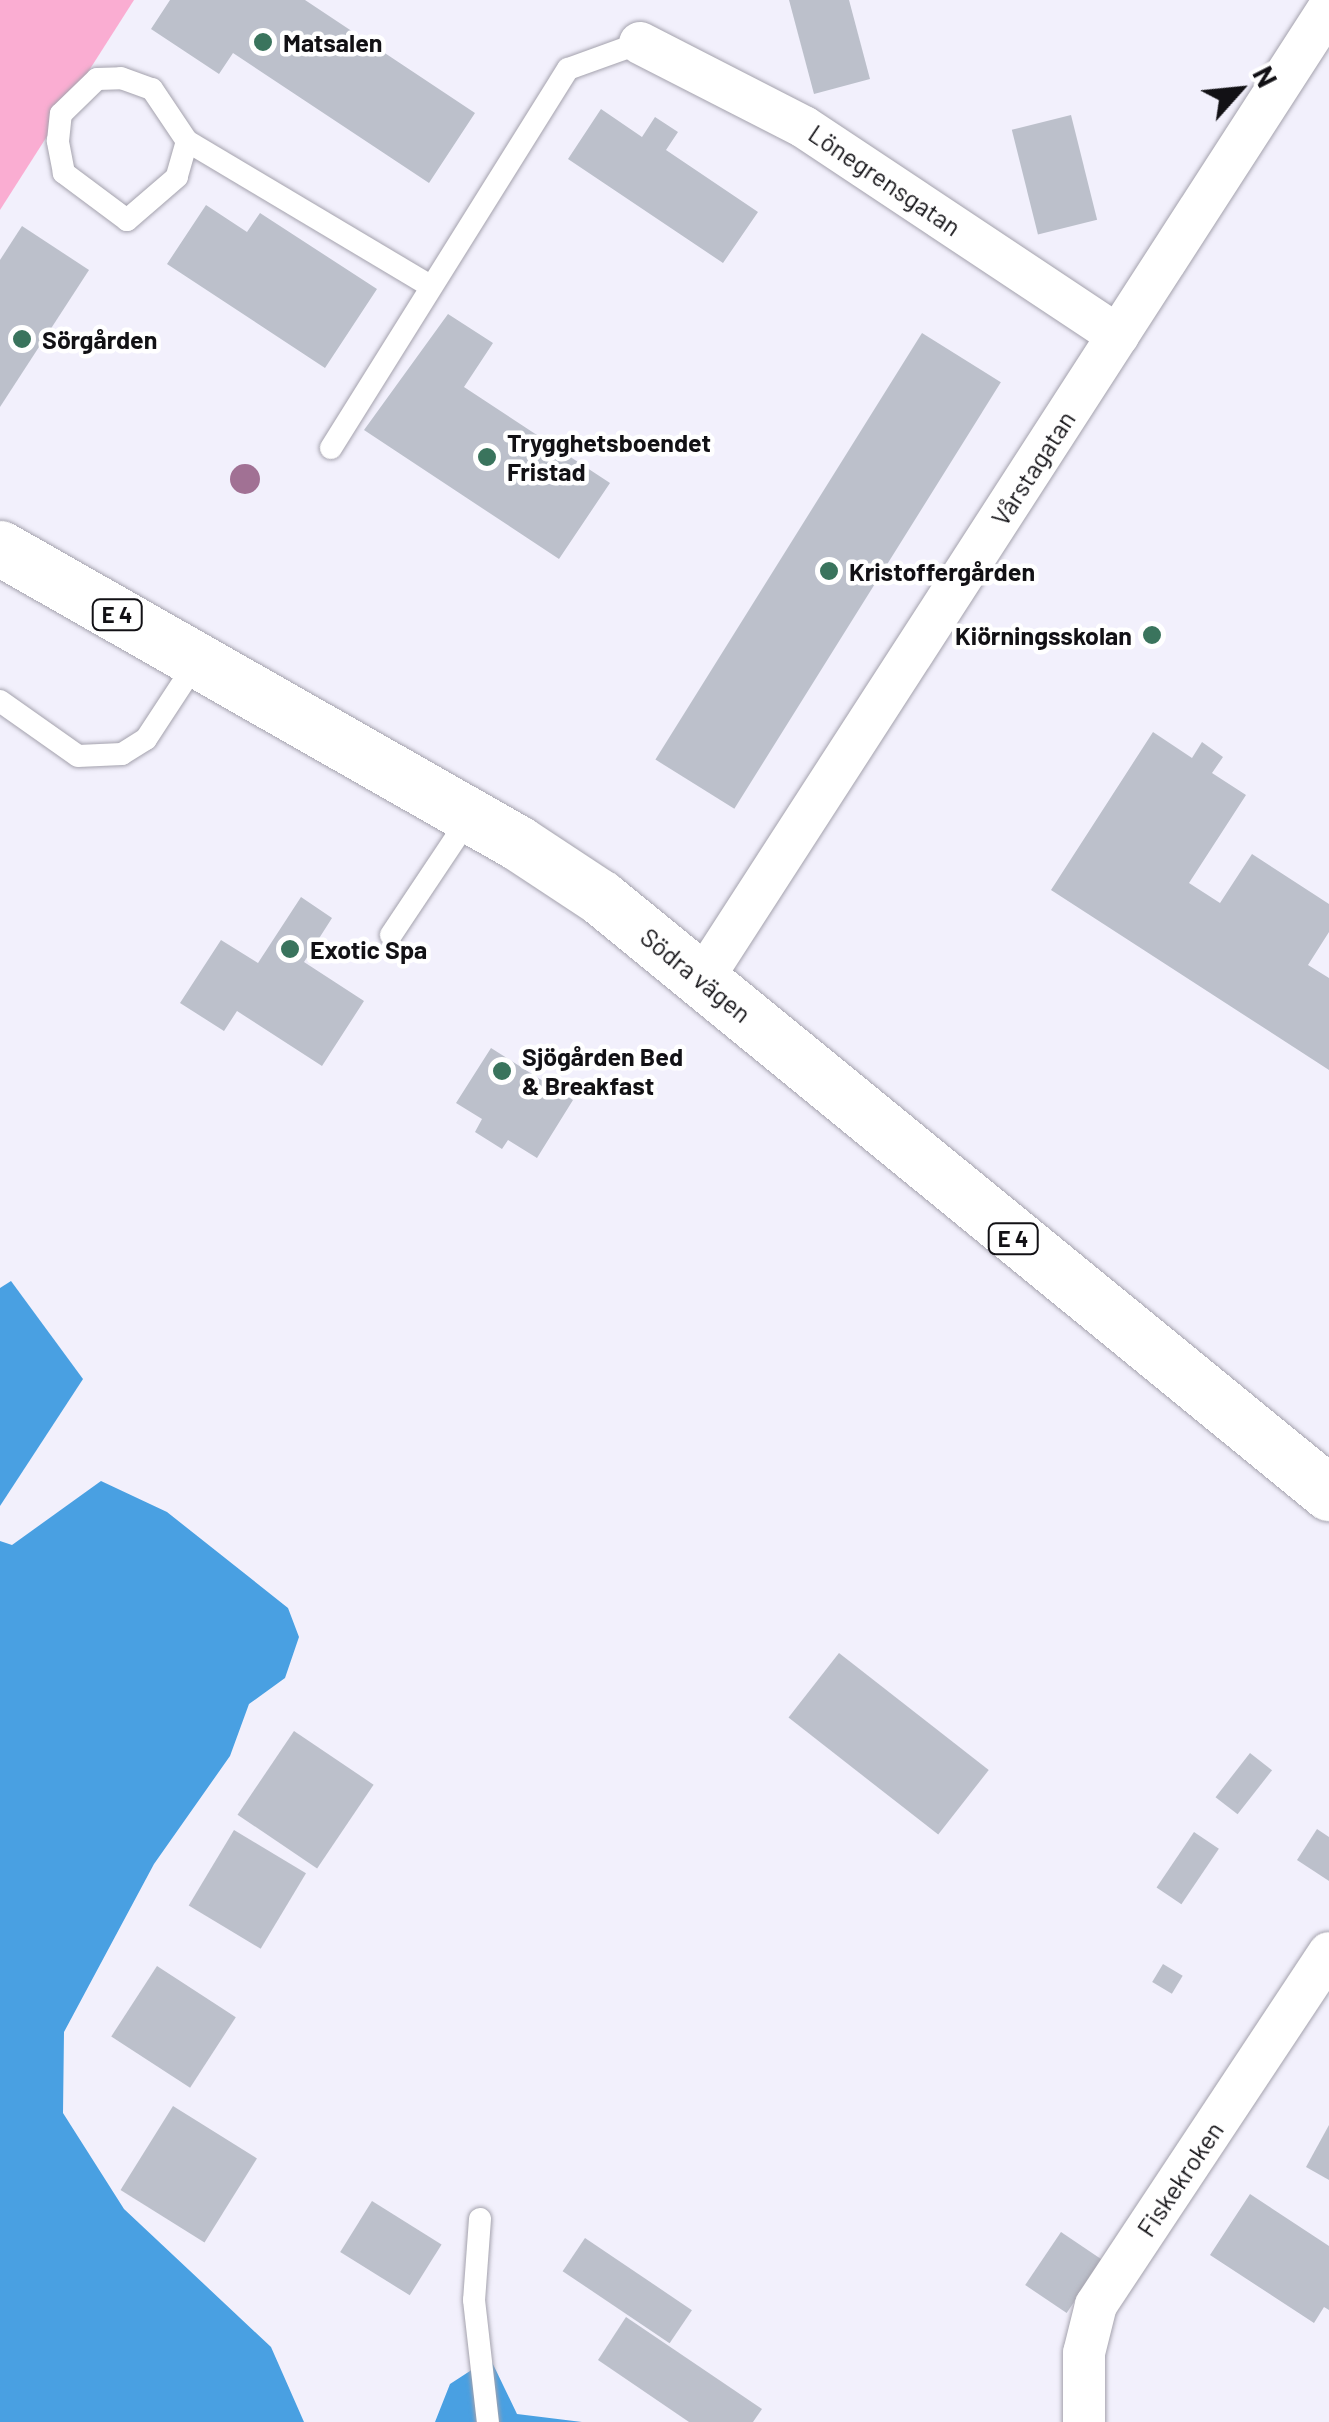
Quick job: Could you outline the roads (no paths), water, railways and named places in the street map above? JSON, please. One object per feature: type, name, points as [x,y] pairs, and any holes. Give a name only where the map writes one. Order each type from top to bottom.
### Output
[{"type":"highway","name":"Södra vägen","points":[[0,548],[471,815],[600,898],[703,978],[1329,1493]]},
{"type":"street","name":"Vårstagatan","points":[[703,978],[1329,8]]},
{"type":"street","name":"Lönegrensgatan","points":[[640,44],[804,126],[1118,336]]},
{"type":"street","name":"Fiskekroken","points":[[1084,2422],[1084,2352],[1096,2305],[1329,1953]]},
{"type":"lane","points":[[330,448],[568,70],[640,44]]},
{"type":"lane","points":[[187,141],[177,177],[127,220],[64,173],[58,141],[61,114],[76,94],[98,79],[122,78],[152,90],[187,141],[430,286]]},
{"type":"lane","points":[[0,701],[78,756],[122,754],[146,739],[198,660]]},
{"type":"lane","points":[[391,935],[471,815]]},
{"type":"lane","points":[[480,2218],[474,2300],[488,2422]]},
{"type":"water","points":[[11,1281],[83,1379],[0,1506],[0,1288]]},
{"type":"water","points":[[101,1481],[167,1512],[288,1608],[299,1637],[285,1678],[249,1704],[230,1756],[154,1864],[64,2032],[63,2113],[124,2209],[271,2347],[304,2422],[0,2422],[0,1541],[12,1545]]},
{"type":"water","points":[[490,2358],[517,2414],[582,2422],[435,2422],[450,2384]]},
{"type":"place","name":"Matsalen","points":[[263,42]]},
{"type":"place","name":"Sörgården","points":[[22,339]]},
{"type":"place","name":"Trygghetsboendet Fristad","points":[[487,457]]},
{"type":"place","name":"Kristoffergården","points":[[829,571]]},
{"type":"place","name":"Kiörningsskolan","points":[[1152,635]]},
{"type":"place","name":"Exotic Spa","points":[[290,949]]},
{"type":"place","name":"Sjögården Bed & Breakfast","points":[[502,1071]]}]
